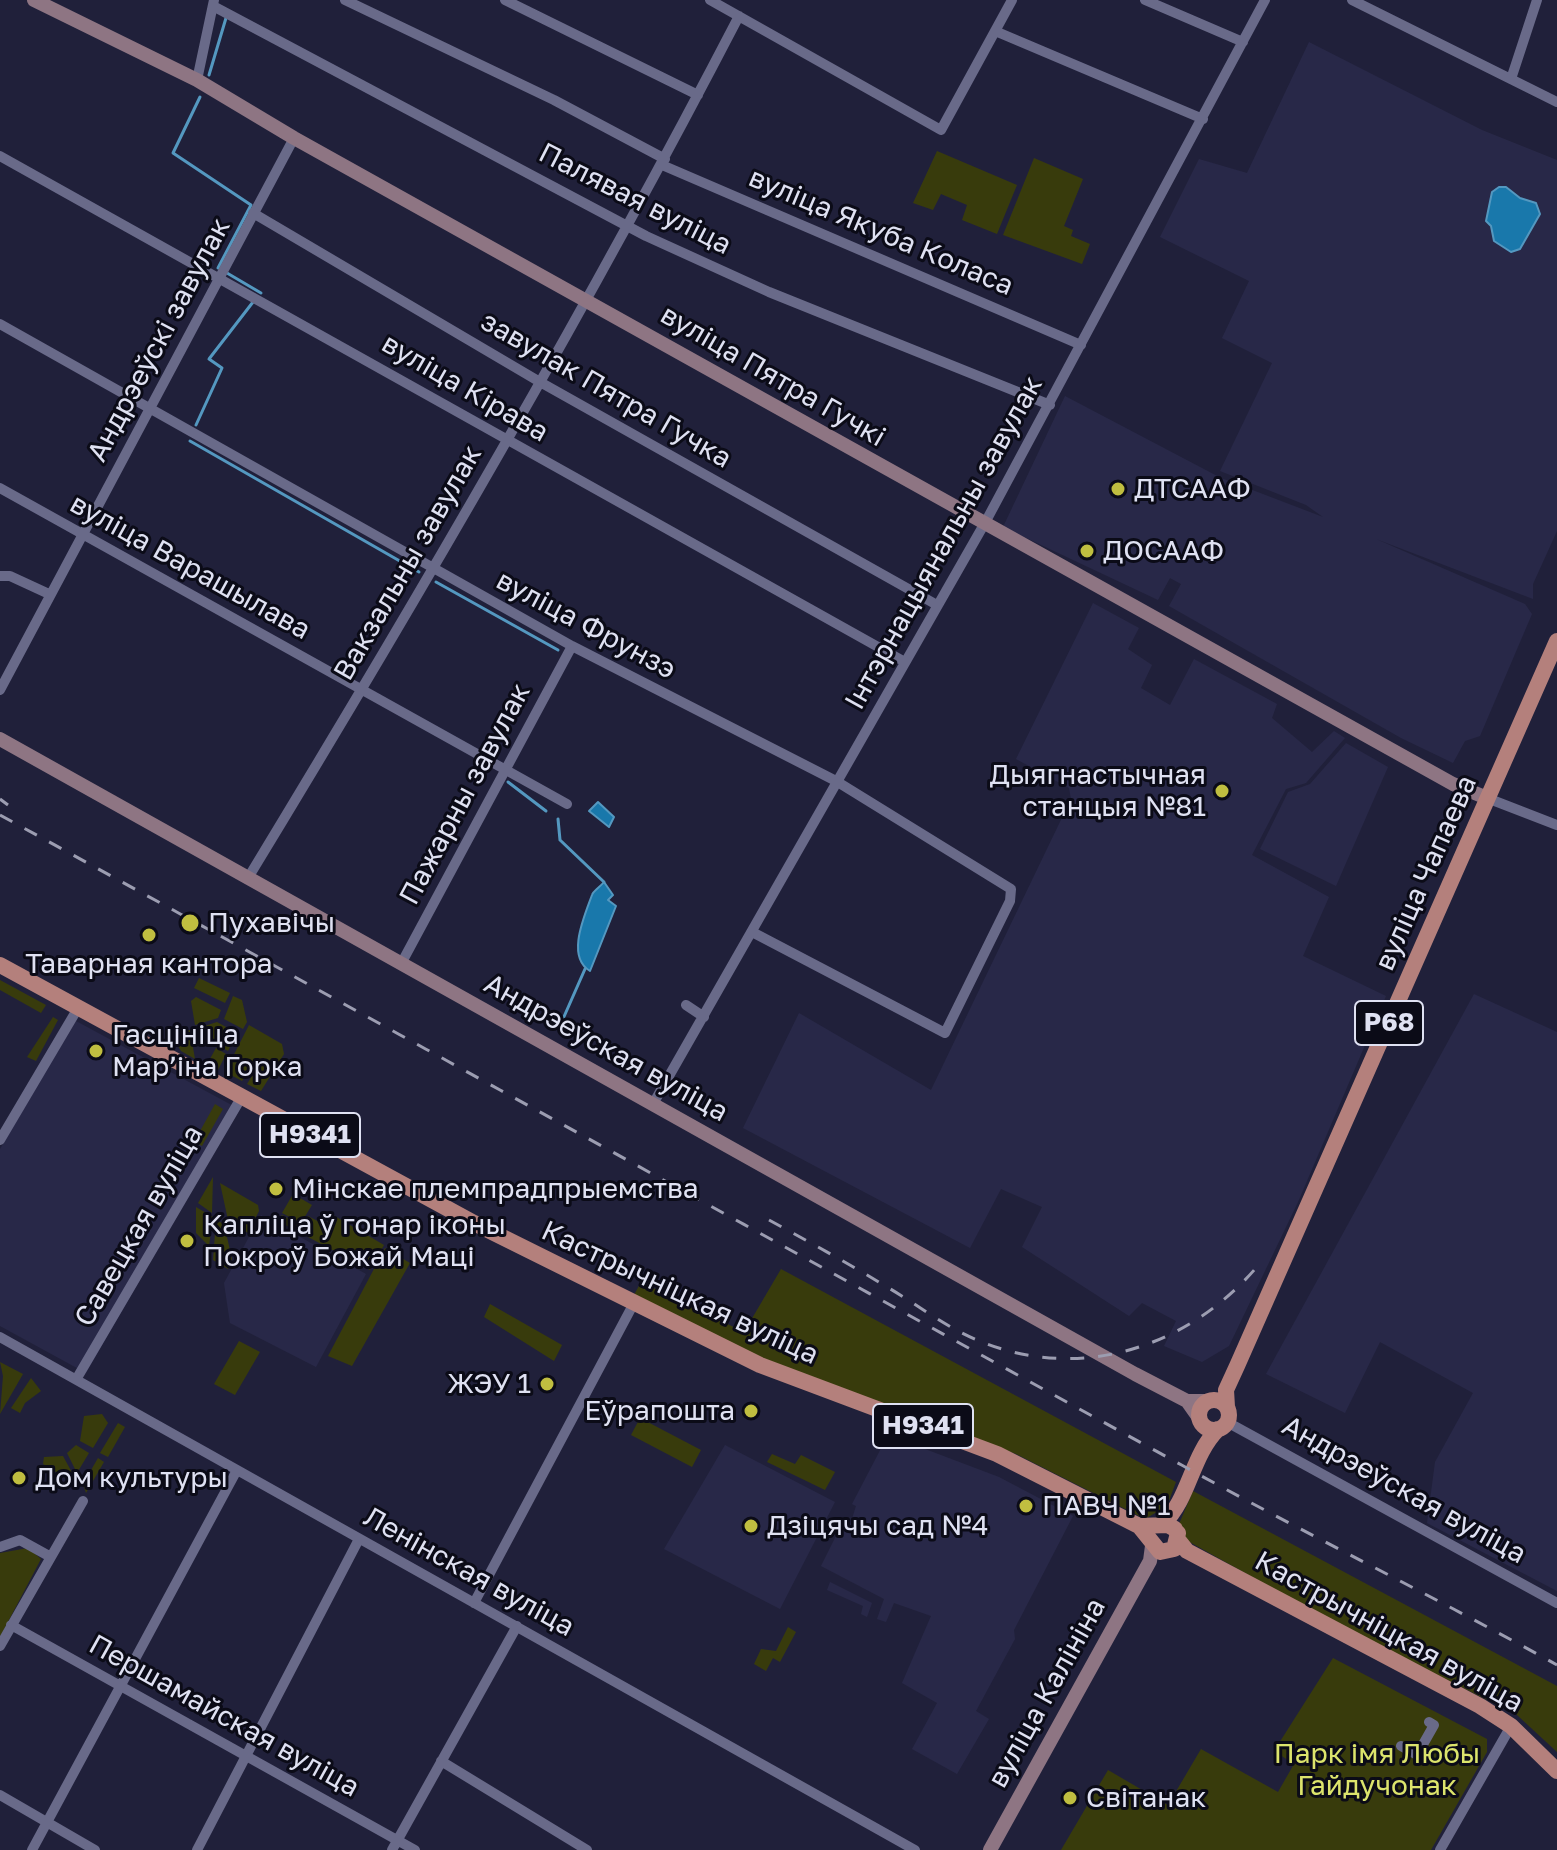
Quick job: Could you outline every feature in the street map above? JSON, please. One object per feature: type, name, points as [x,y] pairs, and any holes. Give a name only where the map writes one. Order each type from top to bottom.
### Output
[{"type":"main road","name":"вуліца Пятра Гучкі","points":[[34,0],[197,80],[294,138],[983,525],[1453,784],[1487,798]]},
{"type":"main road","name":"вуліца Чапаева","points":[[1164,1539],[1204,1444],[1213,1414],[1557,641]]},
{"type":"main road","name":"Андрэеўская вуліца","points":[[0,739],[1213,1414]]},
{"type":"main road","name":"Кастрычніцкая вуліца","points":[[0,965],[477,1224],[634,1303],[760,1365],[997,1454],[1164,1539],[1469,1700],[1511,1726],[1557,1771]]},
{"type":"main road","name":"вуліца Калініна","points":[[990,1850],[1164,1539]]},
{"type":"street","name":"вуліца Якуба Коласа","points":[[345,0],[554,100],[663,162],[1081,345]]},
{"type":"street","points":[[505,0],[698,95]]},
{"type":"street","points":[[710,0],[941,130],[1012,0]]},
{"type":"street","points":[[1145,0],[1243,42]]},
{"type":"street","name":"Інтэрнацыянальны завулак","points":[[653,1104],[754,933],[836,781],[1050,405],[1265,0]]},
{"type":"street","points":[[1352,0],[1557,102]]},
{"type":"street","points":[[1511,79],[1537,0]]},
{"type":"street","points":[[197,80],[213,3]]},
{"type":"street","name":"Палявая вуліца","points":[[213,3],[628,225],[769,292],[1050,405]]},
{"type":"street","name":"Вакзальны завулак","points":[[248,878],[434,570],[663,162],[739,16]]},
{"type":"street","points":[[995,31],[1203,119]]},
{"type":"street","name":"Андрэеўскі завулак","points":[[0,690],[294,138]]},
{"type":"street","name":"вуліца Кірава","points":[[0,156],[222,277],[905,662]]},
{"type":"street","name":"завулак Пятра Гучка","points":[[253,213],[540,382],[937,605]]},
{"type":"street","name":"вуліца Фрунзэ","points":[[0,324],[572,646],[836,781],[1011,889],[1010,901],[945,1033],[754,933]]},
{"type":"street","name":"вуліца Варашылава","points":[[0,488],[567,804]]},
{"type":"street","points":[[0,576],[10,576],[49,594]]},
{"type":"street","name":"Пажарны завулак","points":[[401,964],[572,646]]},
{"type":"street","points":[[1487,798],[1557,825]]},
{"type":"street","points":[[686,1005],[704,1017]]},
{"type":"street","points":[[0,1140],[78,1008]]},
{"type":"street","name":"Савецкая вуліца","points":[[77,1378],[241,1098]]},
{"type":"street","points":[[474,1603],[634,1303]]},
{"type":"street","name":"Ленінская вуліца","points":[[0,1337],[915,1850]]},
{"type":"street","name":"Андрэеўская вуліца","points":[[1213,1414],[1557,1603]]},
{"type":"street","points":[[32,1850],[118,1685],[237,1470]]},
{"type":"street","points":[[0,1646],[83,1501]]},
{"type":"street","points":[[197,1850],[359,1539]]},
{"type":"street","points":[[0,1547],[20,1540],[49,1556]]},
{"type":"street","name":"Першамайская вуліца","points":[[11,1625],[246,1754],[395,1845],[415,1850]]},
{"type":"street","points":[[395,1845],[517,1626]]},
{"type":"street","points":[[1401,1746],[1417,1755],[1434,1725],[1429,1722]]},
{"type":"street","points":[[1440,1850],[1511,1726]]},
{"type":"street","points":[[441,1761],[587,1850]]},
{"type":"street","points":[[0,1795],[95,1850]]},
{"type":"shaded area","points":[[1309,42],[1482,130],[1557,160],[1557,531],[1533,584],[1533,599],[1376,539],[1525,604],[1532,614],[1480,736],[1465,741],[1453,763],[1401,738],[1169,606],[1181,584],[1170,578],[1158,600],[1003,527],[1065,396],[1221,478],[1323,517],[1306,505],[1220,471],[1272,363],[1222,338],[1249,281],[1160,237],[1199,159],[1247,173]]},
{"type":"shaded area","points":[[1093,603],[1139,628],[1128,649],[1152,665],[1141,688],[1170,705],[1194,659],[1277,704],[1272,718],[1312,752],[1334,731],[1345,738],[1306,783],[1286,789],[1252,855],[1329,897],[1303,956],[1386,996],[1298,1202],[1229,1346],[1202,1362],[1164,1346],[1176,1321],[1142,1303],[1129,1316],[1022,1247],[1042,1207],[1001,1189],[970,1248],[743,1128],[799,1013],[931,1090],[1071,799],[1069,788],[1016,759]]},
{"type":"shaded area","points":[[1346,743],[1388,767],[1336,886],[1260,849],[1288,792],[1310,784]]},
{"type":"shaded area","points":[[1474,994],[1557,1032],[1557,1591],[1427,1523],[1435,1462],[1473,1393],[1380,1342],[1345,1413],[1266,1374]]},
{"type":"shaded area","points":[[76,1021],[239,1109],[86,1373],[0,1326],[0,1149]]},
{"type":"shaded area","points":[[261,1215],[366,1274],[316,1367],[230,1323],[224,1283]]},
{"type":"shaded area","points":[[888,1435],[999,1477],[1073,1516],[1014,1630],[1015,1639],[976,1711],[989,1719],[957,1774],[912,1749],[937,1703],[902,1683],[931,1616],[894,1603],[886,1622],[877,1619],[884,1599],[821,1566],[843,1522],[850,1525],[856,1506],[852,1504]]},
{"type":"shaded area","name":"Дзіцячы сад №4","points":[[725,1445],[835,1502],[780,1609],[664,1549]]},
{"type":"shaded area","points":[[830,1582],[872,1603],[867,1617],[861,1614],[863,1606],[827,1590]]},
{"type":"green space","points":[[937,151],[1017,185],[997,234],[962,220],[967,205],[941,194],[933,210],[913,203]]},
{"type":"green space","points":[[1034,158],[1083,179],[1064,226],[1073,230],[1071,236],[1090,244],[1082,264],[1003,235]]},
{"type":"green space","points":[[199,978],[230,993],[225,1003],[194,988]]},
{"type":"green space","points":[[0,980],[46,1005],[41,1013],[0,990]]},
{"type":"green space","points":[[233,996],[242,1000],[247,1022],[243,1029],[224,1019]]},
{"type":"green space","points":[[196,997],[221,1010],[218,1018],[195,1025],[191,1001]]},
{"type":"green space","points":[[53,1017],[58,1020],[36,1061],[27,1057]]},
{"type":"green space","points":[[217,1022],[237,1033],[228,1051],[196,1033],[195,1029]]},
{"type":"green space","points":[[249,1025],[282,1044],[284,1054],[261,1091],[247,1084],[255,1071],[251,1069],[242,1081],[225,1072]]},
{"type":"green space","points":[[190,1030],[195,1059],[181,1051],[171,1035]]},
{"type":"green space","points":[[216,1048],[226,1054],[217,1072],[206,1066]]},
{"type":"green space","points":[[215,1104],[223,1109],[202,1146],[194,1142]]},
{"type":"green space","points":[[213,1177],[212,1213],[198,1203]]},
{"type":"green space","points":[[220,1183],[258,1205],[259,1211],[248,1233],[228,1220]]},
{"type":"green space","points":[[293,1194],[312,1205],[301,1223],[282,1213]]},
{"type":"green space","points":[[196,1207],[213,1217],[209,1246],[196,1233]]},
{"type":"green space","points":[[282,1215],[301,1225],[308,1216],[325,1225],[333,1215],[384,1245],[370,1270],[278,1221]]},
{"type":"green space","points":[[216,1220],[224,1224],[232,1259],[228,1269],[213,1260]]},
{"type":"green space","points":[[385,1248],[410,1263],[352,1366],[328,1356]]},
{"type":"green space","points":[[781,1269],[1176,1482],[1167,1506],[1145,1519],[1016,1454],[763,1359],[634,1295],[641,1282],[744,1332]]},
{"type":"green space","points":[[490,1304],[562,1345],[554,1361],[484,1317]]},
{"type":"green space","points":[[239,1341],[260,1352],[235,1395],[214,1384]]},
{"type":"green space","points":[[0,1362],[23,1374],[0,1414],[3,1376]]},
{"type":"green space","points":[[31,1378],[41,1391],[25,1403],[20,1413],[11,1408]]},
{"type":"green space","points":[[102,1414],[108,1423],[93,1448],[80,1441],[84,1416]]},
{"type":"green space","points":[[640,1418],[701,1450],[692,1467],[631,1435]]},
{"type":"green space","points":[[118,1423],[125,1427],[108,1457],[100,1453]]},
{"type":"green space","points":[[76,1445],[89,1453],[77,1473],[67,1453]]},
{"type":"green space","points":[[772,1454],[795,1464],[801,1455],[835,1472],[825,1490],[767,1462]]},
{"type":"green space","points":[[63,1456],[75,1478],[70,1481],[43,1464],[44,1457]]},
{"type":"green space","points":[[98,1458],[104,1462],[86,1493],[83,1484]]},
{"type":"green space","name":"Парк імя Любы Гайдучонак","points":[[1193,1491],[1557,1686],[1557,1752],[1517,1715],[1338,1625],[1186,1540],[1179,1524]]},
{"type":"green space","points":[[28,1548],[41,1559],[0,1637],[0,1553]]},
{"type":"green space","points":[[788,1627],[796,1632],[780,1662],[773,1658],[766,1671],[754,1664],[761,1649],[776,1651]]},
{"type":"green space","name":"Парк імя Любы Гайдучонак","points":[[1333,1658],[1487,1739],[1487,1752],[1431,1850],[1061,1850],[1108,1770],[1168,1805],[1201,1749],[1278,1792],[1294,1764],[1274,1751]]},
{"type":"water","points":[[1506,187],[1520,198],[1536,203],[1540,214],[1520,249],[1511,252],[1494,241],[1491,226],[1486,221],[1492,192]]},
{"type":"water","points":[[598,802],[614,817],[609,827],[589,811]]},
{"type":"water","points":[[604,882],[613,895],[608,900],[616,906],[590,971],[579,956],[579,936],[593,893]]},
{"type":"waterway","points":[[209,75],[226,18]]},
{"type":"waterway","points":[[200,97],[173,153],[251,205],[218,268]]},
{"type":"waterway","points":[[227,273],[261,293]]},
{"type":"waterway","points":[[196,425],[222,368],[209,359],[253,302]]},
{"type":"waterway","points":[[190,441],[419,572]]},
{"type":"waterway","points":[[436,582],[558,650]]},
{"type":"waterway","points":[[508,782],[546,811]]},
{"type":"waterway","points":[[558,819],[560,840],[604,882]]},
{"type":"waterway","points":[[559,1028],[585,969]]},
{"type":"railway","points":[[0,799],[8,805]]},
{"type":"railway","points":[[0,815],[1187,1468],[1557,1665]]},
{"type":"railway","points":[[769,1220],[969,1337],[1020,1354],[1059,1358],[1097,1357],[1170,1335],[1234,1291],[1261,1262]]},
{"type":"place","name":"ДТСААФ","points":[[1118,489]]},
{"type":"place","name":"ДОСААФ","points":[[1087,551]]},
{"type":"place","name":"Дыягнастычная станцыя №81","points":[[1222,791]]},
{"type":"place","name":"Пухавічы","points":[[190,923]]},
{"type":"place","name":"Таварная кантора","points":[[149,935]]},
{"type":"place","name":"Гасцініца Марʼіна Горка","points":[[96,1051]]},
{"type":"place","name":"Мінскае племпрадпрыемства","points":[[276,1189]]},
{"type":"place","name":"Капліца ў гонар іконы Покроў Божай Маці","points":[[187,1241]]},
{"type":"place","name":"ЖЭУ 1","points":[[547,1384]]},
{"type":"place","name":"Еўрапошта","points":[[751,1411]]},
{"type":"place","name":"Дом культуры","points":[[19,1478]]},
{"type":"place","name":"ПАВЧ №1","points":[[1026,1506]]},
{"type":"place","name":"Дзіцячы сад №4","points":[[751,1526]]},
{"type":"place","name":"Світанак","points":[[1070,1798]]}]
